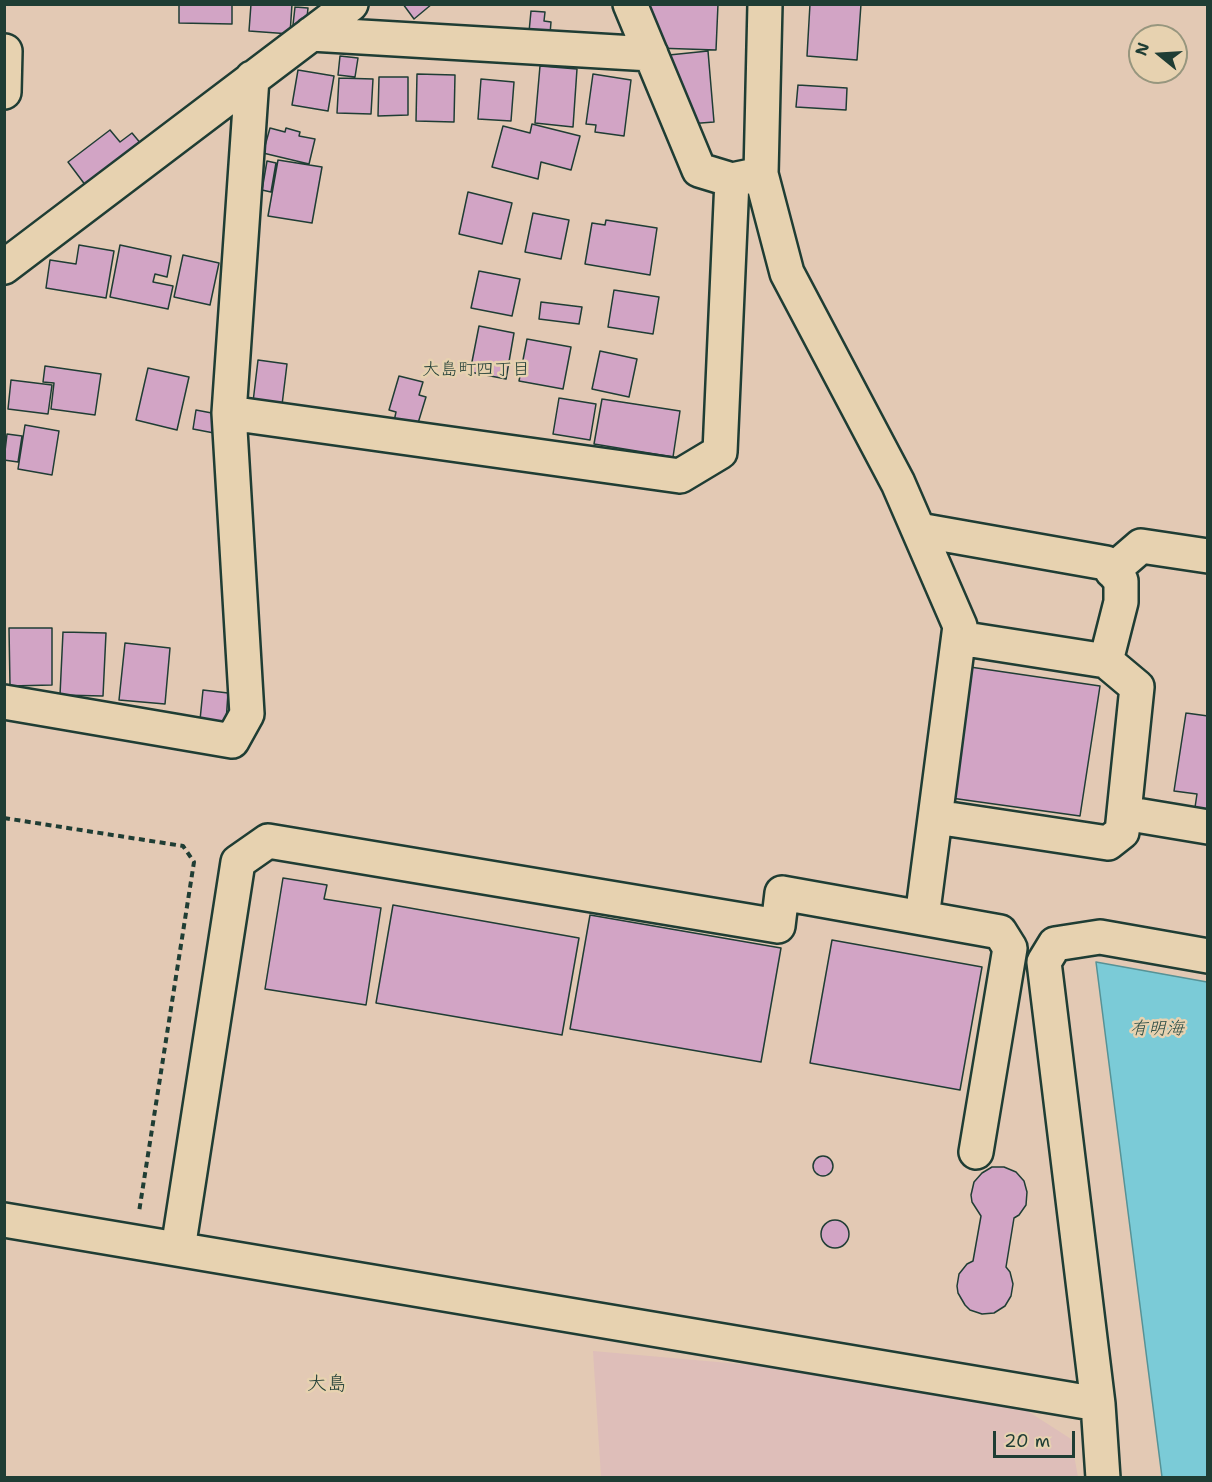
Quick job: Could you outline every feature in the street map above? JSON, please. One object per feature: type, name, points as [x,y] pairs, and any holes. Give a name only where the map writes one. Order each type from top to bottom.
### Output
[{"type":"street","points":[[4,267],[351,4]]},
{"type":"street","points":[[630,4],[699,170],[747,177]]},
{"type":"street","points":[[228,412],[680,476],[720,452],[765,4]]},
{"type":"street","points":[[311,34],[651,54]]},
{"type":"street","points":[[4,92],[6,51]]},
{"type":"street","points":[[4,702],[231,741],[247,714],[228,412],[252,78]]},
{"type":"street","points":[[747,177],[788,273],[898,483],[960,626],[922,918]]},
{"type":"street","points":[[919,530],[1106,563],[1121,581],[1121,602],[1106,661]]},
{"type":"street","points":[[1112,571],[1141,546],[1208,556]]},
{"type":"street","points":[[936,817],[1108,843],[1122,832],[1137,687],[1106,661],[959,638]]},
{"type":"street","points":[[1124,813],[1208,827]]},
{"type":"street","points":[[178,1249],[238,862],[268,841],[778,926],[782,893],[1000,932],[1010,948],[976,1152]]},
{"type":"street","points":[[1103,1478],[1098,1404],[1044,962],[1055,944],[1100,937],[1208,957]]},
{"type":"street","points":[[4,1220],[1098,1404]]},
{"type":"path","points":[[4,818],[183,846],[194,862],[135,1242]]},
{"type":"shaded area","points":[[593,1351],[932,1381],[1026,1410],[1071,1439],[1078,1477],[601,1477]]},
{"type":"water","name":"有明海","points":[[1096,962],[1207,982],[1207,1477],[1162,1477]]},
{"type":"building","points":[[179,4],[232,4],[232,24],[179,23]]},
{"type":"building","points":[[251,4],[292,4],[290,34],[249,31]]},
{"type":"building","points":[[403,4],[432,4],[414,19]]},
{"type":"building","points":[[641,4],[718,4],[716,50],[656,48]]},
{"type":"building","points":[[810,4],[861,4],[857,60],[807,56]]},
{"type":"building","points":[[295,7],[308,8],[306,27],[293,25]]},
{"type":"building","points":[[531,11],[545,12],[544,21],[551,22],[550,34],[529,32]]},
{"type":"building","points":[[708,51],[714,122],[688,124],[672,87],[669,55]]},
{"type":"building","points":[[340,56],[358,58],[355,77],[338,75]]},
{"type":"building","points":[[540,66],[577,69],[573,127],[535,123]]},
{"type":"building","points":[[298,70],[334,76],[328,111],[292,105]]},
{"type":"building","points":[[417,74],[455,75],[454,122],[416,121]]},
{"type":"building","points":[[593,74],[631,80],[624,136],[595,132],[596,125],[586,124]]},
{"type":"building","points":[[379,77],[408,77],[408,115],[378,116]]},
{"type":"building","points":[[339,78],[373,79],[371,114],[337,113]]},
{"type":"building","points":[[481,79],[514,82],[511,121],[478,119]]},
{"type":"building","points":[[798,85],[847,88],[846,110],[796,107]]},
{"type":"building","points":[[532,124],[580,136],[571,170],[541,162],[538,179],[492,167],[503,126],[530,133]]},
{"type":"building","points":[[270,128],[285,132],[286,128],[300,132],[299,136],[315,139],[309,164],[263,153]]},
{"type":"building","points":[[110,130],[120,142],[132,133],[142,145],[92,194],[68,162]]},
{"type":"building","points":[[278,160],[322,167],[312,223],[268,216]]},
{"type":"building","points":[[267,161],[276,163],[271,192],[262,190]]},
{"type":"building","points":[[468,192],[512,203],[502,244],[459,234]]},
{"type":"building","points":[[533,213],[569,220],[561,259],[525,252]]},
{"type":"building","points":[[606,220],[657,228],[650,275],[585,264],[592,223],[605,225]]},
{"type":"building","points":[[79,245],[114,251],[106,298],[46,288],[50,260],[76,264]]},
{"type":"building","points":[[120,245],[171,256],[167,277],[155,274],[153,282],[173,286],[168,309],[110,297]]},
{"type":"building","points":[[183,255],[219,263],[210,305],[174,297]]},
{"type":"building","points":[[479,271],[520,279],[512,316],[471,308]]},
{"type":"building","points":[[614,290],[659,297],[653,334],[608,327]]},
{"type":"building","points":[[541,302],[582,307],[579,324],[539,319]]},
{"type":"building","points":[[479,326],[514,333],[506,379],[470,372]]},
{"type":"building","points":[[527,339],[571,347],[563,389],[519,381]]},
{"type":"building","points":[[600,351],[637,359],[629,397],[592,389]]},
{"type":"building","points":[[258,360],[287,364],[282,405],[253,402]]},
{"type":"building","points":[[45,366],[101,374],[95,415],[51,409],[54,383],[43,382]]},
{"type":"building","points":[[148,368],[189,377],[177,430],[136,420]]},
{"type":"building","points":[[399,376],[423,382],[419,395],[426,397],[415,433],[393,426],[396,412],[389,410]]},
{"type":"building","points":[[11,380],[52,385],[48,414],[8,409]]},
{"type":"building","points":[[559,398],[596,404],[590,440],[553,434]]},
{"type":"building","points":[[602,399],[680,411],[673,457],[594,444]]},
{"type":"building","points":[[196,410],[217,414],[214,433],[193,429]]},
{"type":"building","points":[[25,425],[59,431],[52,475],[18,469]]},
{"type":"building","points":[[7,434],[22,436],[18,462],[4,460]]},
{"type":"building","points":[[9,628],[52,628],[52,685],[10,686]]},
{"type":"building","points":[[63,632],[106,633],[103,696],[60,695]]},
{"type":"building","points":[[125,643],[170,648],[165,704],[119,700]]},
{"type":"building","points":[[970,667],[1100,686],[1080,816],[951,798]]},
{"type":"building","points":[[203,690],[228,693],[226,722],[200,720]]},
{"type":"building","points":[[1186,713],[1208,716],[1208,816],[1194,814],[1197,794],[1174,791]]},
{"type":"building","points":[[283,878],[327,885],[324,899],[381,908],[366,1005],[265,989]]},
{"type":"building","points":[[393,905],[579,938],[562,1035],[376,1003]]},
{"type":"building","points":[[590,915],[781,948],[761,1062],[570,1029]]},
{"type":"building","points":[[832,940],[982,967],[960,1090],[810,1063]]},
{"type":"building","points":[[819,1156],[827,1156],[833,1162],[833,1170],[827,1176],[819,1176],[813,1170],[813,1162]]},
{"type":"building","points":[[992,1167],[1004,1167],[1016,1172],[1024,1181],[1027,1192],[1026,1205],[1014,1218],[1006,1267],[1013,1284],[1011,1296],[1005,1306],[994,1313],[982,1314],[970,1310],[965,1305],[957,1286],[959,1274],[967,1264],[973,1261],[981,1216],[972,1202],[974,1182]]},
{"type":"building","points":[[835,1220],[845,1224],[849,1234],[845,1244],[835,1248],[825,1244],[821,1234],[825,1224]]},
{"type":"district","name":"大島町四丁目","points":[[476,370]]},
{"type":"district","name":"大島","points":[[327,1385]]}]
